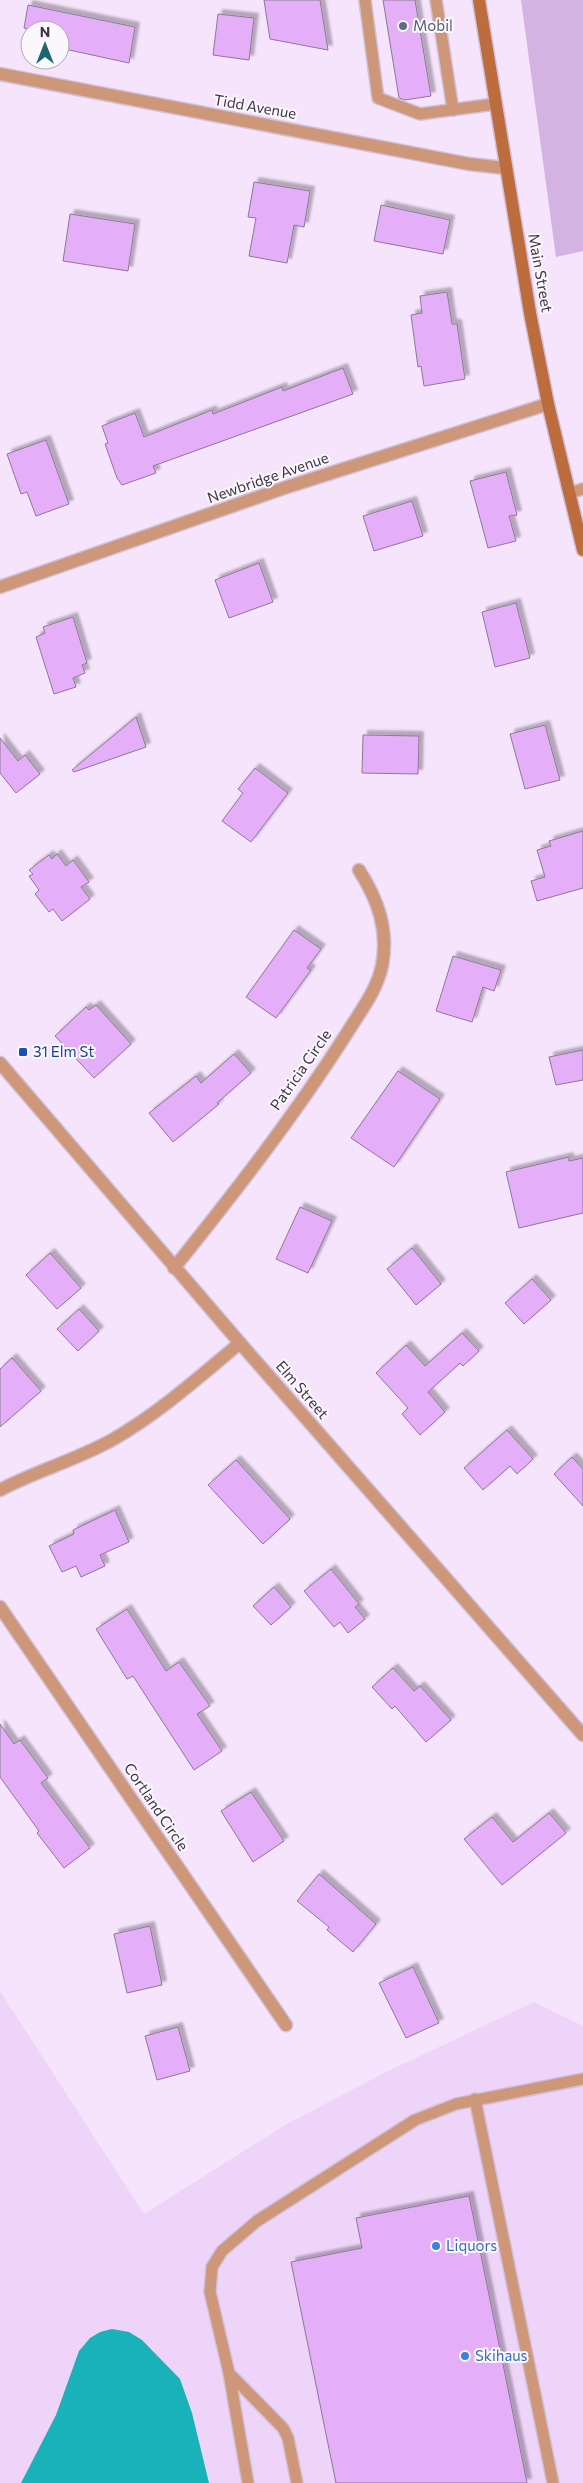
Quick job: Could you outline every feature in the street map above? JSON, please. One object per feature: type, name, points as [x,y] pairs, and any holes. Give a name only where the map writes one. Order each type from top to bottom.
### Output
[{"type":"main road","name":"Main Street","points":[[479,0],[505,168],[548,404],[583,550]]},
{"type":"street","name":"Tidd Avenue","points":[[0,74],[469,164],[505,168]]},
{"type":"street","name":"Newbridge Avenue","points":[[0,587],[287,487],[548,404]]},
{"type":"street","name":"Patricia Circle","points":[[174,1268],[285,1122],[335,1051],[371,995],[382,968],[383,927],[373,893],[358,870]]},
{"type":"street","name":"Elm Street","points":[[0,1064],[174,1268],[583,1735]]},
{"type":"street","points":[[0,1490],[110,1441],[162,1409],[240,1343]]},
{"type":"street","name":"Cortland Circle","points":[[0,1607],[286,2026]]},
{"type":"lane","points":[[365,0],[378,98],[420,114],[495,104]]},
{"type":"lane","points":[[436,0],[453,110]]},
{"type":"lane","points":[[569,493],[583,489]]},
{"type":"lane","points":[[248,2483],[229,2373],[210,2286],[212,2267],[222,2250],[257,2221],[403,2128],[435,2111],[475,2099],[583,2079]]},
{"type":"lane","points":[[475,2099],[553,2483]]},
{"type":"lane","points":[[229,2373],[283,2428],[288,2438],[297,2483]]},
{"type":"shaded area","points":[[521,0],[583,0],[583,251],[556,257]]},
{"type":"shaded area","points":[[0,1991],[144,2214],[285,2125],[384,2073],[534,2002],[583,2026],[583,2483],[0,2483]]},
{"type":"water","points":[[112,2329],[129,2332],[142,2340],[180,2379],[192,2413],[209,2483],[21,2483],[56,2415],[79,2351],[90,2338],[100,2332]]},
{"type":"building","points":[[264,0],[320,0],[328,50],[270,39]]},
{"type":"building","points":[[383,0],[415,0],[431,96],[405,100],[399,98]]},
{"type":"building","points":[[28,5],[135,27],[129,63],[70,50],[70,20],[25,20]]},
{"type":"building","points":[[218,14],[254,18],[249,60],[213,55]]},
{"type":"building","points":[[254,182],[310,191],[304,227],[294,225],[287,263],[249,256],[256,218],[248,217]]},
{"type":"building","points":[[381,205],[450,220],[443,254],[374,241]]},
{"type":"building","points":[[70,214],[135,224],[128,271],[63,261]]},
{"type":"building","points":[[447,292],[452,324],[457,324],[465,379],[424,386],[421,366],[418,367],[411,315],[422,313],[420,296]]},
{"type":"building","points":[[343,368],[353,394],[153,466],[156,473],[122,485],[117,478],[105,444],[108,443],[102,426],[135,413],[144,437],[212,410],[213,414],[282,387],[283,391]]},
{"type":"building","points":[[46,440],[69,504],[36,516],[27,492],[21,494],[7,454]]},
{"type":"building","points":[[506,472],[517,515],[509,516],[516,541],[488,548],[470,481]]},
{"type":"building","points":[[412,501],[423,536],[374,551],[363,516]]},
{"type":"building","points":[[259,563],[273,602],[229,618],[215,580]]},
{"type":"building","points":[[516,603],[530,658],[495,667],[482,612]]},
{"type":"building","points":[[73,617],[87,663],[82,665],[85,673],[73,678],[76,687],[54,694],[36,637],[45,633],[43,627]]},
{"type":"building","points":[[136,717],[146,747],[74,772],[72,770]]},
{"type":"building","points":[[545,725],[560,780],[525,789],[510,734]]},
{"type":"building","points":[[363,735],[419,736],[418,774],[362,773]]},
{"type":"building","points":[[0,738],[18,761],[25,755],[40,774],[16,793],[0,773]]},
{"type":"building","points":[[255,768],[288,793],[251,842],[222,821],[243,793],[238,789]]},
{"type":"building","points":[[583,831],[583,888],[537,901],[531,881],[545,877],[537,850],[551,846],[549,841]]},
{"type":"building","points":[[57,854],[66,866],[73,860],[89,882],[81,887],[90,899],[62,921],[53,909],[49,912],[35,894],[39,890],[29,876],[33,874],[29,870],[49,855],[52,859]]},
{"type":"building","points":[[294,930],[321,949],[307,968],[311,970],[276,1018],[246,997]]},
{"type":"building","points":[[453,956],[501,970],[494,991],[483,987],[472,1022],[436,1011]]},
{"type":"building","points":[[96,1005],[131,1044],[94,1078],[55,1036],[86,1007],[89,1010]]},
{"type":"building","points":[[583,1050],[583,1080],[556,1085],[549,1057]]},
{"type":"building","points":[[234,1054],[251,1073],[217,1103],[219,1104],[173,1142],[149,1113],[196,1076],[201,1083]]},
{"type":"building","points":[[398,1071],[440,1099],[394,1167],[351,1138]]},
{"type":"building","points":[[569,1157],[569,1161],[583,1158],[583,1213],[519,1228],[506,1172]]},
{"type":"building","points":[[300,1207],[332,1221],[308,1273],[276,1259]]},
{"type":"building","points":[[412,1248],[441,1284],[416,1305],[387,1269]]},
{"type":"building","points":[[50,1253],[81,1288],[57,1309],[26,1275]]},
{"type":"building","points":[[532,1279],[551,1300],[524,1324],[505,1303]]},
{"type":"building","points":[[79,1309],[99,1331],[78,1351],[57,1329]]},
{"type":"building","points":[[462,1333],[479,1351],[463,1366],[460,1363],[428,1392],[445,1412],[420,1435],[402,1414],[408,1408],[376,1373],[406,1345],[425,1366]]},
{"type":"building","points":[[12,1358],[41,1391],[0,1427],[0,1369]]},
{"type":"building","points":[[507,1430],[533,1459],[517,1474],[510,1466],[483,1490],[464,1468]]},
{"type":"building","points":[[572,1457],[583,1469],[583,1506],[554,1474]]},
{"type":"building","points":[[236,1460],[290,1519],[263,1544],[208,1485]]},
{"type":"building","points":[[115,1510],[129,1542],[100,1555],[105,1566],[81,1577],[76,1566],[62,1572],[49,1546],[74,1534],[73,1530]]},
{"type":"building","points":[[331,1569],[359,1604],[355,1607],[365,1619],[348,1633],[340,1622],[334,1627],[304,1591]]},
{"type":"building","points":[[274,1587],[291,1607],[271,1625],[253,1606]]},
{"type":"building","points":[[127,1609],[166,1671],[179,1662],[210,1706],[197,1714],[222,1751],[194,1770],[133,1676],[127,1679],[96,1629]]},
{"type":"building","points":[[393,1668],[414,1691],[420,1686],[451,1720],[426,1742],[395,1706],[392,1709],[372,1687]]},
{"type":"building","points":[[0,1724],[14,1744],[20,1740],[48,1778],[41,1783],[90,1848],[64,1868],[37,1833],[39,1831],[0,1777]]},
{"type":"building","points":[[251,1792],[284,1841],[253,1862],[221,1811]]},
{"type":"building","points":[[549,1813],[566,1833],[502,1885],[464,1839],[492,1817],[513,1842]]},
{"type":"building","points":[[319,1874],[376,1924],[353,1952],[327,1930],[329,1927],[297,1901]]},
{"type":"building","points":[[150,1926],[162,1985],[127,1993],[114,1934]]},
{"type":"building","points":[[413,1967],[439,2023],[406,2038],[379,1983]]},
{"type":"building","points":[[178,2027],[190,2071],[157,2080],[145,2036]]},
{"type":"building","points":[[469,2196],[527,2483],[336,2483],[291,2262],[362,2248],[356,2218]]},
{"type":"place","name":"Mobil","points":[[403,26]]},
{"type":"place","name":"31 Elm St","points":[[23,1052]]},
{"type":"place","name":"Liquors","points":[[436,2246]]},
{"type":"place","name":"Skihaus","points":[[465,2356]]}]
